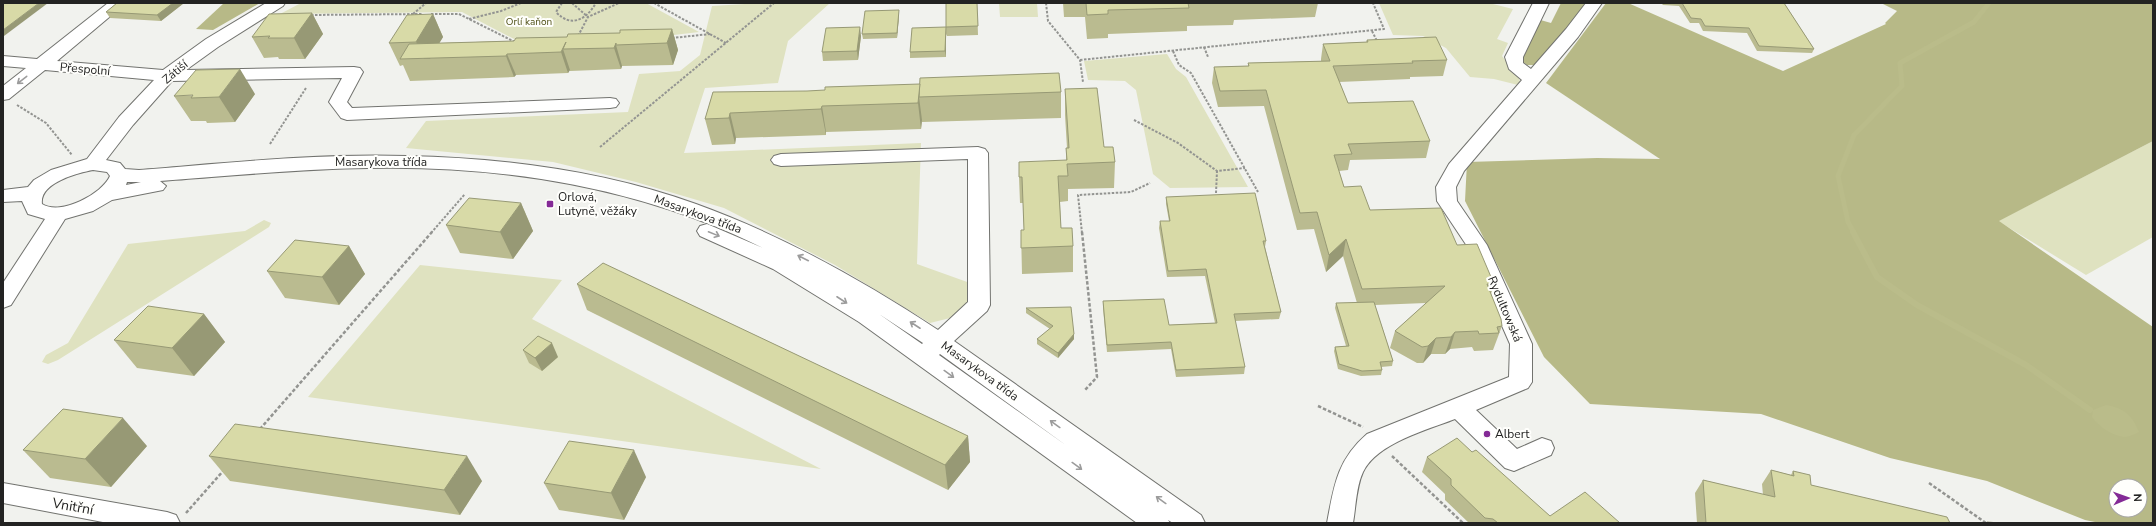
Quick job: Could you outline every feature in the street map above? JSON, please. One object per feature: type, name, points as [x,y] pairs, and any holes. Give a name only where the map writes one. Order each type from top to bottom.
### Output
[{"type":"street","points":[[6,97],[42,65],[118,3]]},
{"type":"street","name":"Zátiší","points":[[84,162],[126,121],[167,76],[212,42],[277,3]]},
{"type":"street","name":"Rydultowská","points":[[1340,523],[1351,468],[1362,452],[1376,441],[1520,382],[1521,344],[1477,245],[1448,201],[1446,187],[1456,168],[1572,33],[1594,3]]},
{"type":"street","points":[[1532,79],[1515,65],[1514,56],[1536,4]]},
{"type":"street","name":"Přespolní","points":[[3,61],[167,76],[354,72],[338,102],[347,114],[610,103]]},
{"type":"street","points":[[781,160],[978,153],[979,305],[932,349]]},
{"type":"street","name":"Masarykova třída","points":[[120,175],[151,175],[304,163],[394,161],[487,166],[536,172],[597,183],[694,211],[771,243],[846,282],[1157,523]]},
{"type":"street","points":[[84,162],[112,167],[120,175],[118,182],[107,194],[84,207],[59,213],[38,211],[32,206],[31,200],[34,193],[52,177],[72,169],[84,162]]},
{"type":"street","name":"Masarykova třída","points":[[107,194],[149,187],[222,179],[354,172],[462,176],[571,191],[662,215],[749,248],[932,349],[1192,523]]},
{"type":"street","points":[[3,196],[34,193]]},
{"type":"street","points":[[3,300],[59,213]]},
{"type":"street","points":[[1458,407],[1514,461],[1542,448]]},
{"type":"street","name":"Vnitřní","points":[[3,493],[175,520]]},
{"type":"path","points":[[413,14],[426,3]]},
{"type":"path","points":[[469,19],[501,11],[521,3]]},
{"type":"path","points":[[562,3],[556,12],[566,20],[580,22],[619,3]]},
{"type":"path","points":[[572,3],[588,17]]},
{"type":"path","points":[[576,41],[596,3]]},
{"type":"path","points":[[654,3],[726,43]]},
{"type":"path","points":[[600,147],[774,3]]},
{"type":"path","points":[[1046,3],[1048,22],[1080,60],[1083,82]]},
{"type":"path","points":[[1080,60],[1384,29],[1373,3]]},
{"type":"path","points":[[306,15],[459,14],[514,42],[521,42]]},
{"type":"path","points":[[1372,31],[1378,41]]},
{"type":"path","points":[[667,39],[710,34]]},
{"type":"path","points":[[1204,47],[1208,57]]},
{"type":"path","points":[[1173,50],[1179,65],[1191,73],[1258,192]]},
{"type":"path","points":[[270,144],[316,73]]},
{"type":"path","points":[[6,97],[46,123],[84,162]]},
{"type":"path","points":[[1134,120],[1178,143],[1217,172],[1245,168]]},
{"type":"path","points":[[1216,193],[1217,172]]},
{"type":"path","points":[[1085,390],[1097,378],[1078,195],[1131,192],[1150,183]]},
{"type":"path","points":[[256,433],[465,194]]},
{"type":"path","points":[[1318,406],[1362,426],[1463,523]]},
{"type":"path","points":[[175,520],[225,469]]},
{"type":"path","points":[[1929,482],[1986,523]]},
{"type":"green space","name":"Orlí kaňon","points":[[301,3],[646,3],[699,32],[657,37],[516,40],[462,12],[280,14]]},
{"type":"green space","points":[[761,3],[830,3],[788,41],[778,83],[705,88],[684,153],[921,143],[917,264],[970,283],[969,303],[954,317],[930,323],[835,265],[724,208],[636,182],[553,162],[406,148],[426,121],[628,112],[639,74],[680,71],[700,55],[712,6]]},
{"type":"green space","points":[[999,3],[1037,3],[1038,17],[1000,17]]},
{"type":"green space","points":[[1379,3],[1489,3],[1513,9],[1497,39],[1508,43],[1502,56],[1519,78],[1520,82],[1518,85],[1494,79],[1470,77],[1446,48],[1423,36],[1393,35]]},
{"type":"green space","points":[[1167,54],[1176,69],[1186,77],[1248,187],[1170,188],[1153,174],[1136,90],[1125,81],[1088,80],[1084,61]]},
{"type":"green space","points":[[2153,141],[2153,237],[2086,275],[1998,221]]},
{"type":"green space","points":[[264,220],[271,223],[269,227],[58,360],[48,364],[42,362],[46,355],[68,343],[128,244],[245,231]]},
{"type":"green space","points":[[420,265],[562,280],[532,319],[821,469],[308,397]]},
{"type":"shaded area","points":[[224,3],[260,3],[213,30],[196,29]]},
{"type":"shaded area","points":[[1561,3],[1586,3],[1541,65],[1527,65],[1522,61],[1537,19],[1551,23]]},
{"type":"shaded area","points":[[1606,3],[1628,3],[1783,71],[1886,24],[1885,23],[1897,11],[1881,3],[2153,3],[2153,141],[1999,221],[2153,327],[2153,523],[2100,523],[2085,520],[1987,481],[1890,458],[1761,414],[1590,404],[1544,357],[1465,201],[1467,162],[1597,158],[1660,159],[1546,83]]},
{"type":"shaded area","points":[[2106,405],[2118,408],[2127,413],[2139,432],[2124,437],[2114,434],[2102,427],[2092,417],[2093,410]]},
{"type":"building","points":[[3,3],[39,3],[3,30]]},
{"type":"building","points":[[117,3],[173,3],[157,15],[106,12]]},
{"type":"building","points":[[946,3],[977,3],[978,26],[946,27]]},
{"type":"building","points":[[1086,3],[1188,3],[1189,8],[1108,10],[1108,14],[1087,15]]},
{"type":"building","points":[[1682,3],[1784,3],[1814,49],[1759,46],[1749,28],[1705,26],[1701,19],[1691,18]]},
{"type":"building","points":[[899,10],[897,33],[862,34],[865,11]]},
{"type":"building","points":[[312,13],[294,38],[268,38],[270,36],[252,37],[269,14]]},
{"type":"building","points":[[433,14],[416,42],[389,43],[407,15]]},
{"type":"building","points":[[860,27],[857,51],[822,52],[826,28]]},
{"type":"building","points":[[946,27],[945,51],[910,52],[912,28]]},
{"type":"building","points":[[672,29],[667,43],[616,45],[616,43],[614,48],[563,49],[566,42],[561,52],[507,54],[506,56],[400,59],[409,44],[514,41],[516,38],[567,37],[568,34],[620,33],[620,30]]},
{"type":"building","points":[[1436,37],[1447,60],[1412,61],[1413,63],[1333,66],[1348,103],[1413,101],[1430,141],[1348,144],[1352,154],[1334,155],[1344,187],[1361,186],[1370,210],[1441,208],[1457,245],[1477,244],[1494,284],[1487,284],[1501,319],[1502,326],[1497,327],[1499,333],[1479,334],[1478,331],[1455,332],[1451,337],[1436,338],[1428,346],[1422,347],[1395,331],[1445,286],[1362,289],[1346,239],[1329,255],[1317,212],[1300,213],[1266,90],[1220,91],[1214,67],[1249,66],[1248,63],[1330,61],[1323,44],[1368,42],[1367,40]]},
{"type":"building","points":[[240,69],[219,97],[191,98],[193,95],[174,96],[196,70]]},
{"type":"building","points":[[1059,73],[1061,92],[919,97],[920,78]]},
{"type":"building","points":[[920,84],[918,103],[822,106],[821,109],[730,113],[729,118],[705,119],[713,92],[807,91],[825,90],[825,87]]},
{"type":"building","points":[[1097,88],[1104,147],[1113,147],[1115,162],[1067,164],[1068,176],[1058,176],[1061,228],[1072,228],[1073,246],[1021,248],[1021,230],[1024,230],[1022,177],[1019,177],[1019,162],[1067,160],[1066,148],[1069,148],[1065,89]]},
{"type":"building","points":[[1255,193],[1266,241],[1263,241],[1281,312],[1234,314],[1245,367],[1176,370],[1171,342],[1107,345],[1103,301],[1164,299],[1169,325],[1217,323],[1206,269],[1168,271],[1160,221],[1170,221],[1166,197]]},
{"type":"building","points":[[469,198],[521,203],[500,232],[446,225]]},
{"type":"building","points":[[295,240],[349,246],[322,277],[267,271]]},
{"type":"building","points":[[603,263],[968,436],[945,465],[577,284]]},
{"type":"building","points":[[1374,302],[1393,361],[1380,362],[1382,370],[1362,371],[1339,364],[1335,347],[1349,346],[1336,303]]},
{"type":"building","points":[[148,306],[204,314],[172,348],[114,340]]},
{"type":"building","points":[[1071,307],[1074,334],[1058,353],[1037,339],[1053,326],[1026,308]]},
{"type":"building","points":[[538,336],[552,343],[535,358],[523,350]]},
{"type":"building","points":[[63,409],[123,418],[85,459],[23,450]]},
{"type":"building","points":[[235,424],[467,456],[444,490],[209,456]]},
{"type":"building","points":[[1457,438],[1472,452],[1476,450],[1550,516],[1585,492],[1620,523],[1498,523],[1493,519],[1485,518],[1451,485],[1451,479],[1427,457]]},
{"type":"building","points":[[569,441],[634,450],[611,493],[544,483]]},
{"type":"building","points":[[1771,470],[1794,476],[1793,471],[1810,475],[1811,485],[1947,517],[1950,523],[1706,523],[1703,480],[1775,497]]},
{"type":"waterway","points":[[1854,233],[1848,222],[1838,176],[1854,135],[1902,86],[1900,63],[1974,22],[1989,3]]},
{"type":"waterway","points":[[1853,232],[1877,277],[1917,305],[2026,365],[2090,410]]},
{"type":"place","name":"Orlová, Lutyně, věžáky","points":[[550,204]]},
{"type":"place","name":"Albert","points":[[1487,434]]}]
